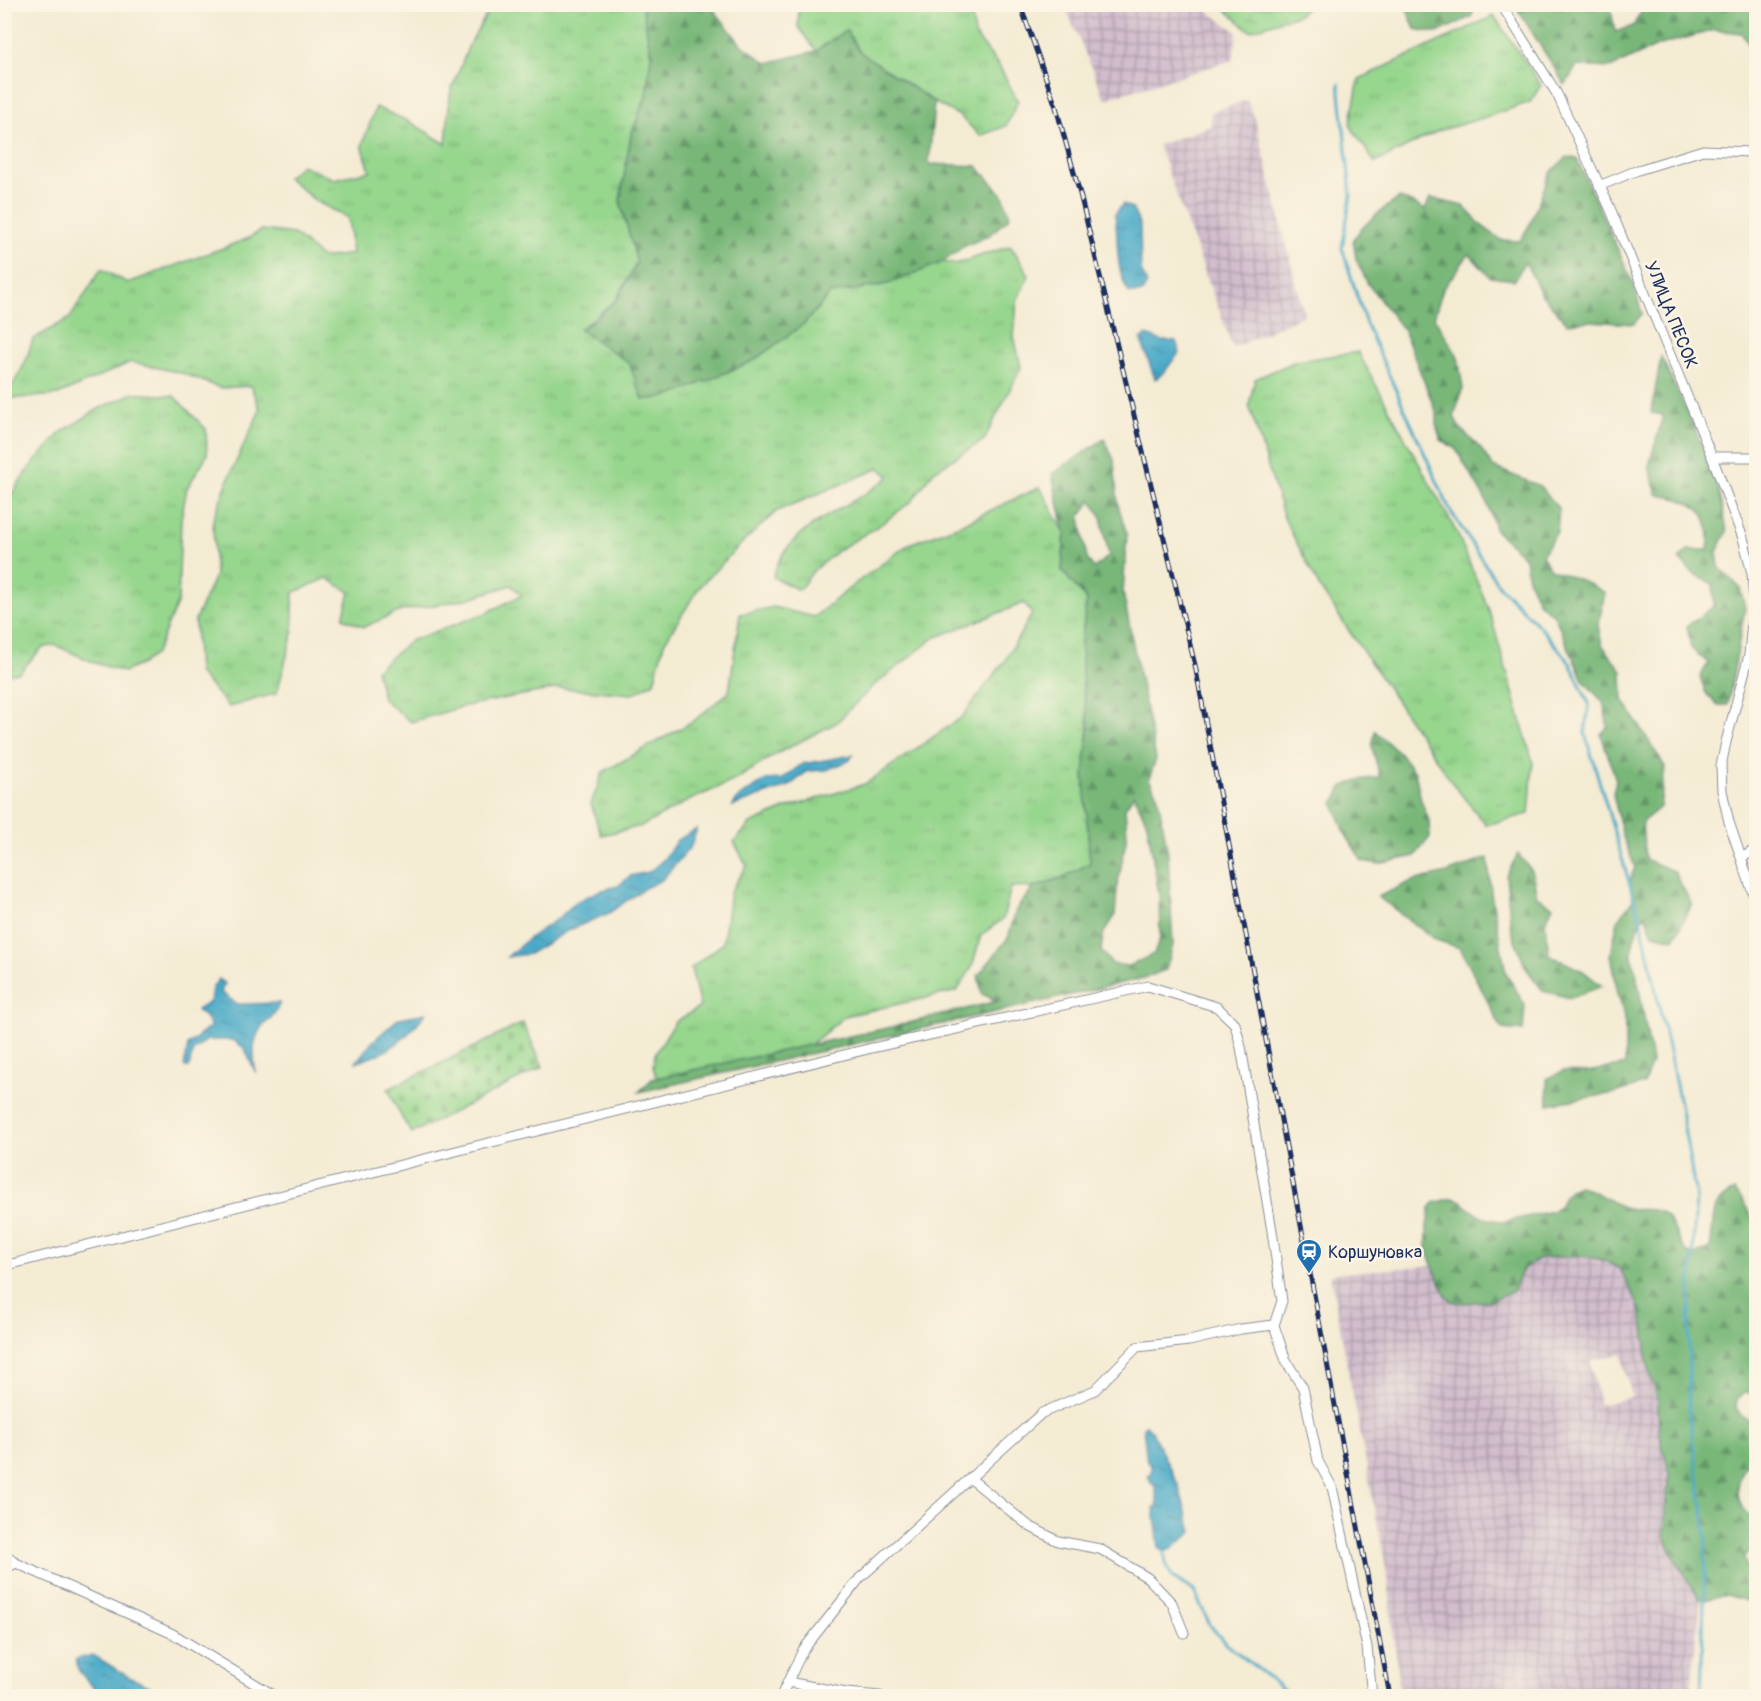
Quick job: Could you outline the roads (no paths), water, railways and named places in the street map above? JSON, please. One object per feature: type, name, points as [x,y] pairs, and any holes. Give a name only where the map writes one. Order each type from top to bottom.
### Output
[{"type":"street","name":"УЛИЦА ПЕСОК","points":[[1501,4],[1557,94],[1599,186],[1712,457],[1743,538],[1752,573],[1754,601],[1749,655],[1722,766],[1722,791],[1726,812],[1756,902]]},
{"type":"street","points":[[1599,186],[1638,170],[1703,150],[1754,153]]},
{"type":"street","points":[[1712,457],[1756,457]]},
{"type":"street","points":[[1742,858],[1756,849]]},
{"type":"street","points":[[4,1266],[849,1053],[1148,986],[1217,1007],[1235,1024],[1241,1047],[1282,1301],[1274,1325],[1286,1360],[1303,1388],[1318,1461],[1332,1486],[1367,1647],[1372,1696]]},
{"type":"street","points":[[781,1696],[803,1650],[860,1578],[1042,1413],[1095,1390],[1137,1347],[1189,1341],[1241,1329],[1274,1325]]},
{"type":"street","points":[[971,1479],[1029,1526],[1058,1541],[1100,1549],[1148,1578],[1172,1603],[1184,1633]]},
{"type":"street","points":[[4,1553],[16,1563],[173,1634],[274,1696]]},
{"type":"street","points":[[4,1569],[16,1563]]},
{"type":"street","points":[[788,1682],[846,1693],[880,1696]]},
{"type":"water","points":[[1123,204],[1132,208],[1140,225],[1141,270],[1147,284],[1142,293],[1129,293],[1121,274],[1115,214]]},
{"type":"water","points":[[1147,335],[1162,341],[1176,341],[1180,353],[1155,379],[1141,340]]},
{"type":"water","points":[[853,755],[849,761],[826,770],[808,771],[789,786],[733,806],[738,798],[766,780],[782,779],[802,764]]},
{"type":"water","points":[[697,829],[691,846],[662,880],[645,888],[609,913],[567,931],[529,954],[507,957],[576,902],[599,891],[618,886],[630,876],[649,872],[664,859],[677,840]]},
{"type":"water","points":[[219,979],[225,983],[221,992],[237,1004],[280,1003],[257,1036],[254,1055],[256,1073],[244,1048],[233,1040],[207,1040],[193,1051],[189,1068],[184,1066],[188,1045],[211,1026],[197,1010],[210,1002],[212,988]]},
{"type":"water","points":[[426,1013],[396,1045],[378,1055],[356,1062],[370,1044],[399,1018]]},
{"type":"water","points":[[1146,1425],[1151,1430],[1178,1484],[1192,1532],[1172,1549],[1164,1552],[1159,1548],[1154,1508],[1158,1506],[1155,1486],[1148,1475],[1151,1473],[1151,1466],[1147,1462],[1143,1427]]},
{"type":"water","points":[[93,1655],[129,1677],[171,1696],[102,1696],[79,1671],[76,1659]]},
{"type":"waterway","points":[[1339,84],[1351,195],[1342,248],[1366,324],[1450,510],[1499,586],[1541,628],[1570,663],[1589,704],[1585,733],[1642,926],[1679,1099],[1696,1196],[1689,1323],[1689,1415],[1706,1533],[1701,1696]]},
{"type":"waterway","points":[[1164,1552],[1172,1577],[1194,1591],[1210,1625],[1224,1642],[1292,1696]]},
{"type":"railway","points":[[1020,4],[1056,107],[1080,194],[1195,665],[1390,1696]]},
{"type":"place","name":"Коршуновка","points":[[1309,1275]]}]
